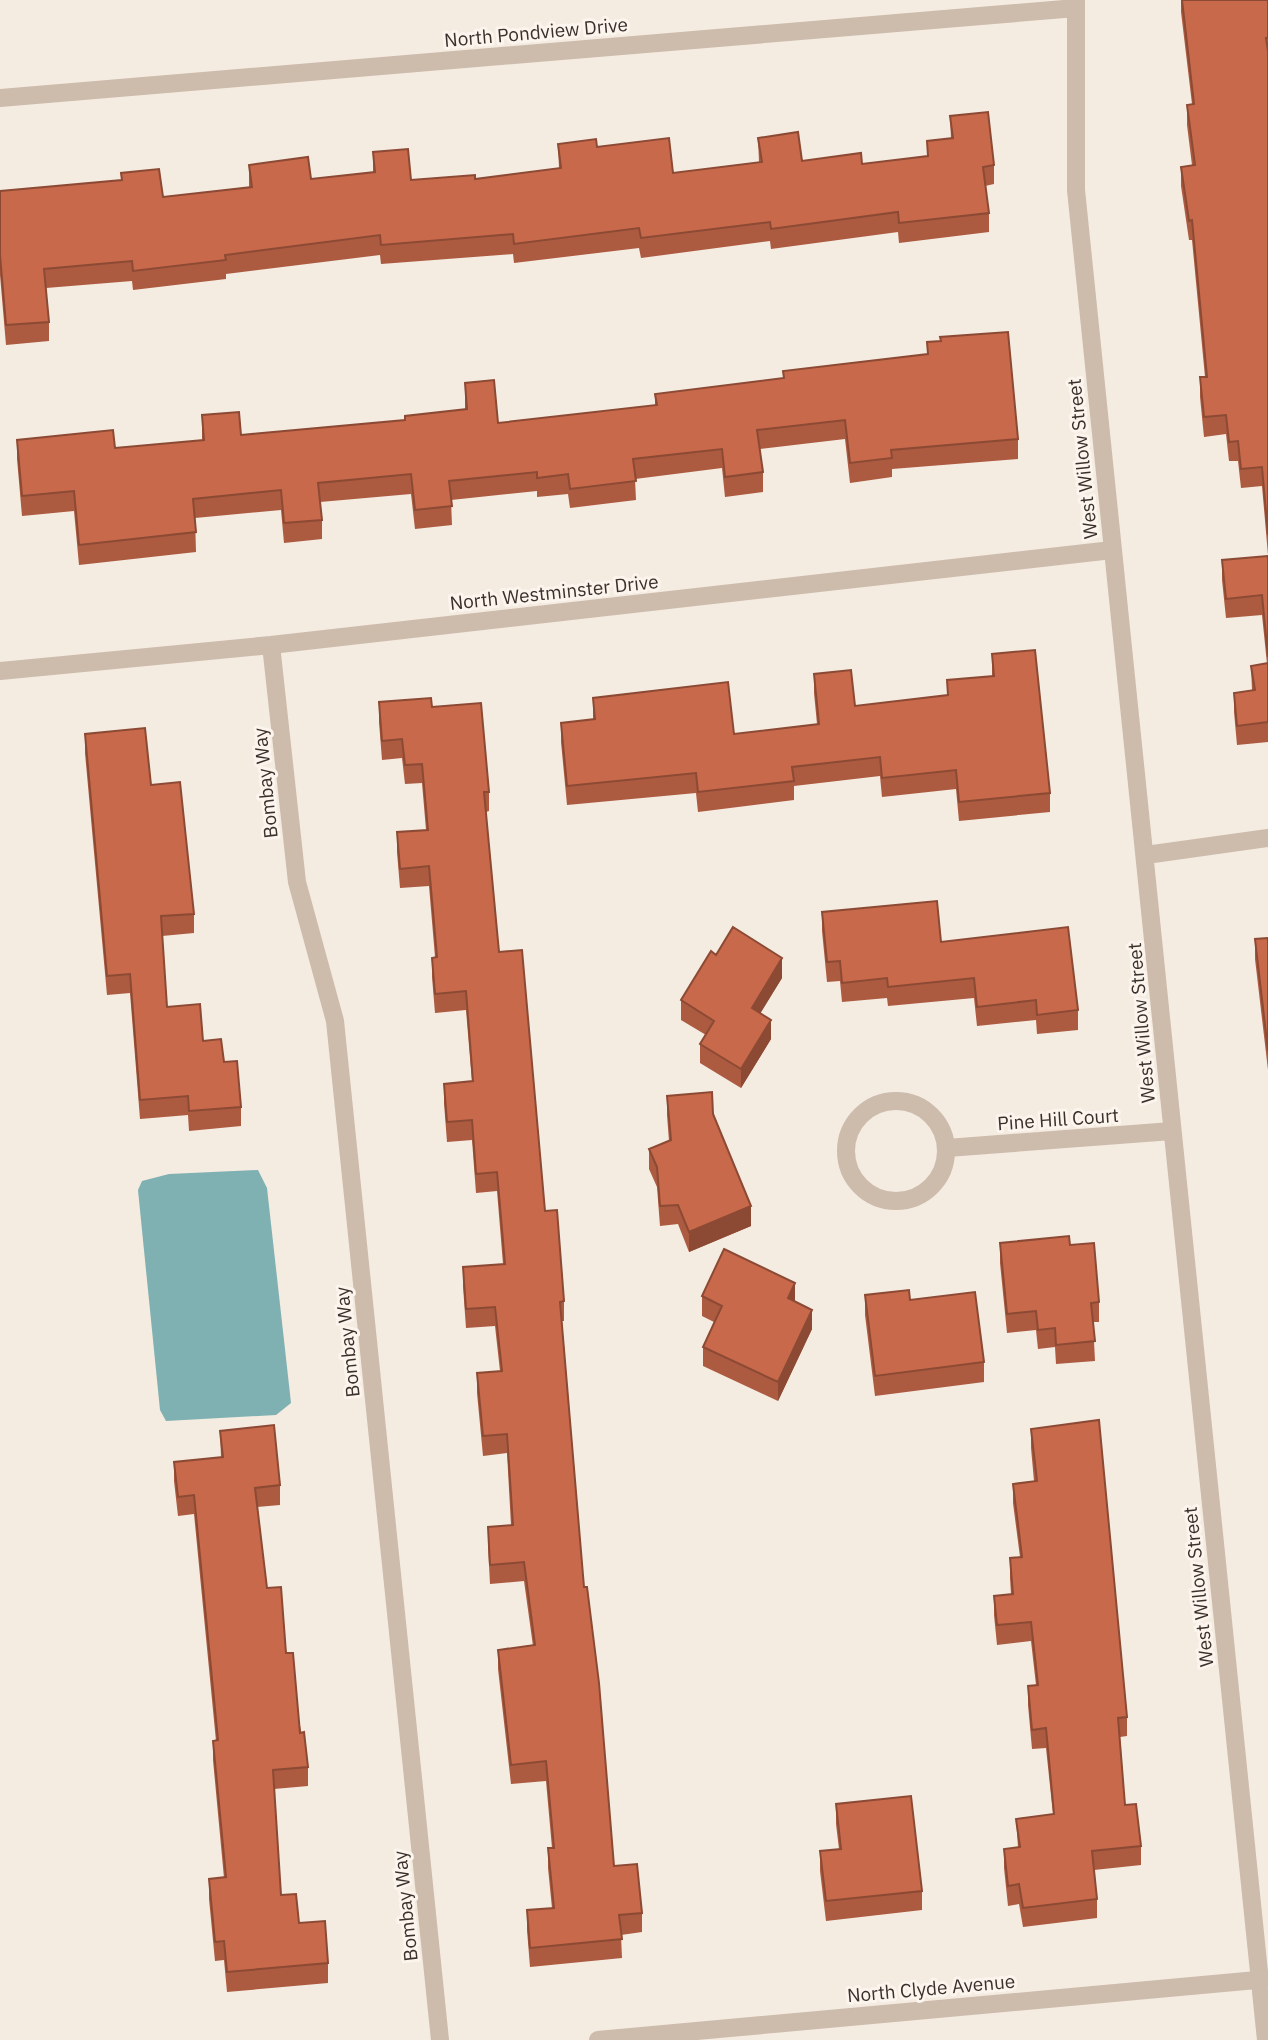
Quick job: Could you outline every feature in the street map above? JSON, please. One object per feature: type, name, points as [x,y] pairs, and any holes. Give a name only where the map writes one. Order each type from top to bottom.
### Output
[{"type":"street","name":"North Pondview Drive","points":[[0,98],[1076,4]]},
{"type":"street","name":"West Willow Street","points":[[1076,4],[1076,190],[1146,855],[1172,1131],[1264,1979],[1266,2040]]},
{"type":"street","name":"North Westminster Drive","points":[[0,671],[271,645],[1112,550]]},
{"type":"street","name":"Bombay Way","points":[[271,645],[297,882],[335,1021],[440,2040]]},
{"type":"street","points":[[1146,855],[1268,838]]},
{"type":"street","points":[[893,1101],[913,1104],[929,1114],[942,1129],[947,1148],[944,1168],[934,1184],[919,1197],[900,1202],[880,1199],[863,1189],[851,1174],[846,1154],[848,1135],[859,1118],[874,1106],[893,1101]]},
{"type":"street","name":"Pine Hill Court","points":[[947,1148],[1172,1131]]},
{"type":"street","name":"North Clyde Avenue","points":[[598,2040],[1264,1979]]},
{"type":"water","points":[[258,1170],[267,1188],[291,1403],[276,1415],[166,1421],[160,1410],[138,1190],[142,1181],[169,1174]]},
{"type":"building","points":[[1182,0],[1268,0],[1268,535],[1262,467],[1241,469],[1238,441],[1229,442],[1226,415],[1204,417],[1200,377],[1207,377],[1192,220],[1189,221],[1181,167],[1195,165],[1187,105],[1194,104]]},
{"type":"building","points":[[988,112],[994,165],[983,167],[989,213],[899,223],[898,212],[771,229],[770,222],[641,238],[639,228],[514,244],[513,234],[381,245],[380,235],[225,255],[226,260],[133,271],[132,261],[44,269],[49,322],[6,325],[0,255],[0,191],[122,180],[121,173],[159,169],[163,197],[252,187],[249,165],[308,157],[311,179],[375,172],[373,152],[408,149],[411,180],[475,175],[475,179],[561,168],[558,144],[596,139],[597,147],[669,138],[673,173],[762,162],[758,138],[798,132],[802,161],[861,153],[862,164],[928,156],[927,141],[953,138],[950,116]]},
{"type":"building","points":[[1008,332],[1018,439],[891,450],[892,458],[850,463],[845,420],[757,430],[763,472],[725,477],[722,449],[633,459],[636,481],[570,489],[568,474],[537,478],[537,472],[449,481],[452,506],[415,510],[411,474],[318,483],[322,520],[284,523],[281,490],[193,499],[196,532],[79,545],[74,491],[22,496],[17,440],[113,430],[115,448],[204,440],[202,415],[239,412],[241,435],[405,420],[405,416],[467,409],[465,383],[494,380],[498,423],[657,405],[655,394],[784,378],[783,371],[928,354],[927,342],[941,341],[940,337]]},
{"type":"building","points":[[1268,556],[1268,657],[1262,595],[1226,599],[1222,560]]},
{"type":"building","points":[[1035,650],[1050,793],[959,802],[956,770],[882,778],[880,757],[792,767],[794,781],[698,792],[696,773],[567,786],[561,723],[595,719],[593,698],[728,682],[734,734],[819,724],[814,674],[851,670],[855,706],[948,695],[947,680],[994,676],[992,654]]},
{"type":"building","points":[[1268,663],[1268,722],[1237,726],[1234,693],[1255,690],[1251,666]]},
{"type":"building","points":[[431,698],[432,707],[481,703],[489,792],[484,792],[499,952],[522,950],[545,1211],[557,1210],[564,1301],[560,1302],[584,1587],[587,1587],[599,1683],[614,1866],[637,1864],[642,1913],[619,1915],[622,1939],[530,1948],[527,1910],[554,1908],[548,1848],[554,1848],[546,1761],[511,1765],[498,1650],[535,1645],[524,1562],[490,1565],[488,1527],[513,1525],[507,1434],[483,1436],[477,1373],[502,1371],[495,1307],[466,1309],[463,1267],[505,1264],[497,1172],[476,1174],[472,1120],[447,1122],[444,1084],[473,1081],[466,991],[435,994],[432,958],[437,957],[429,866],[400,869],[397,832],[428,830],[422,764],[405,765],[402,739],[382,741],[379,702]]},
{"type":"building","points":[[145,728],[151,785],[180,782],[194,914],[161,916],[167,1007],[200,1004],[203,1041],[221,1039],[224,1062],[237,1061],[241,1107],[189,1111],[188,1096],[140,1100],[130,974],[107,976],[85,734]]},
{"type":"building","points":[[937,901],[941,942],[1068,927],[1078,1010],[1037,1015],[1036,1000],[977,1007],[974,978],[888,987],[887,978],[842,983],[840,961],[827,962],[822,912]]},
{"type":"building","points":[[733,927],[782,958],[752,1008],[771,1020],[741,1069],[700,1044],[714,1021],[681,1000],[711,951],[716,955]]},
{"type":"building","points":[[1268,938],[1268,1051],[1255,939]]},
{"type":"building","points":[[712,1092],[713,1114],[751,1206],[689,1232],[678,1205],[660,1206],[657,1167],[649,1149],[671,1140],[667,1096]]},
{"type":"building","points":[[1069,1236],[1070,1245],[1094,1243],[1099,1302],[1091,1303],[1095,1341],[1056,1345],[1055,1328],[1038,1330],[1036,1311],[1007,1314],[1000,1243]]},
{"type":"building","points":[[724,1249],[795,1283],[788,1298],[812,1310],[778,1382],[703,1347],[722,1306],[702,1296]]},
{"type":"building","points":[[909,1290],[910,1300],[975,1292],[984,1362],[875,1376],[865,1295]]},
{"type":"building","points":[[1099,1420],[1127,1717],[1118,1718],[1125,1805],[1136,1804],[1141,1846],[1092,1851],[1097,1899],[1023,1908],[1019,1884],[1008,1886],[1004,1849],[1020,1847],[1016,1819],[1054,1814],[1046,1728],[1032,1730],[1028,1686],[1038,1685],[1031,1622],[997,1625],[994,1596],[1013,1594],[1010,1558],[1022,1557],[1013,1484],[1037,1481],[1031,1429]]},
{"type":"building","points":[[274,1425],[280,1485],[255,1488],[267,1588],[281,1587],[286,1653],[293,1653],[300,1733],[304,1732],[308,1767],[273,1770],[281,1895],[296,1894],[299,1923],[325,1921],[328,1963],[227,1972],[224,1941],[215,1942],[209,1879],[226,1877],[213,1741],[218,1740],[194,1495],[178,1497],[174,1462],[223,1457],[220,1431]]},
{"type":"building","points":[[911,1796],[922,1891],[826,1901],[820,1851],[841,1849],[836,1804]]}]
